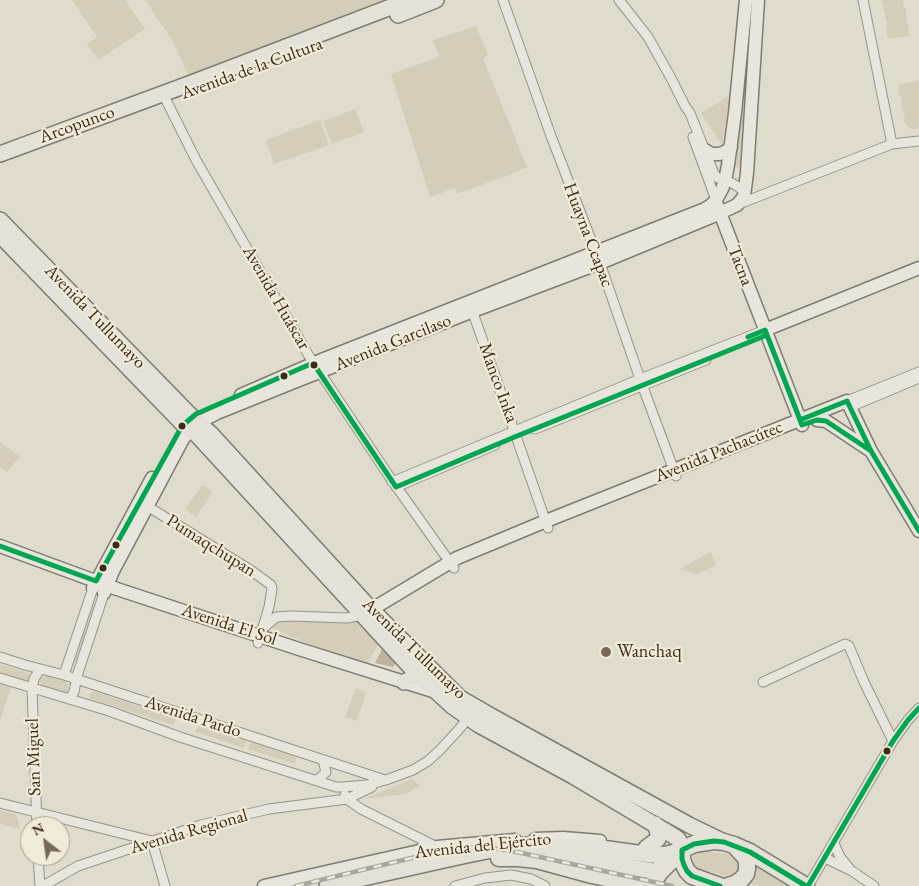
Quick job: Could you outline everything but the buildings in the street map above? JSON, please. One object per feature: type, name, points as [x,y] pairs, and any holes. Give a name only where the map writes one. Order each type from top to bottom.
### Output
[{"type":"highway","points":[[651,886],[660,872],[682,848],[714,841],[729,843],[744,856],[747,863],[746,874],[742,880],[728,886]]},
{"type":"highway","name":"Avenida Tullumayo","points":[[729,843],[750,852],[807,886]]},
{"type":"highway","points":[[682,848],[684,865],[692,876]]},
{"type":"highway","points":[[499,858],[537,860],[592,875],[644,886]]},
{"type":"highway","name":"Avenida del Ejército","points":[[660,872],[692,876],[720,886]]},
{"type":"highway","points":[[592,875],[614,886]]},
{"type":"main road","name":"Avenida de la Cultura","points":[[161,97],[186,95],[332,35],[409,0]]},
{"type":"main road","name":"Avenida de la Cultura","points":[[332,35],[436,0]]},
{"type":"main road","points":[[718,197],[725,181],[731,147],[746,0]]},
{"type":"main road","points":[[740,200],[747,173],[758,0]]},
{"type":"main road","name":"Arcopunco","points":[[4,149],[161,97]]},
{"type":"main road","points":[[705,150],[711,154],[718,154],[725,152],[731,147]]},
{"type":"main road","name":"Avenida Garcilaso","points":[[598,258],[705,209],[718,197]]},
{"type":"main road","name":"Tacna","points":[[718,197],[720,213],[801,423]]},
{"type":"main road","name":"Avenida Garcilaso","points":[[100,587],[155,473],[182,426],[192,424],[317,368],[471,306],[720,213],[740,200]]},
{"type":"main road","name":"Avenida Tullumayo","points":[[0,220],[456,702]]},
{"type":"main road","name":"Avenida Tullumayo","points":[[0,235],[192,424]]},
{"type":"main road","points":[[766,333],[919,268]]},
{"type":"main road","points":[[766,333],[919,275]]},
{"type":"main road","points":[[849,404],[871,451],[919,530]]},
{"type":"main road","name":"Avenida Pachacútec","points":[[370,613],[452,565],[547,524],[849,404]]},
{"type":"main road","name":"Avenida Pachacútec","points":[[801,423],[817,420],[849,404]]},
{"type":"main road","points":[[817,420],[826,421],[871,451]]},
{"type":"main road","name":"Avenida Garcilaso","points":[[100,587],[192,424]]},
{"type":"main road","name":"Avenida El Sol","points":[[0,546],[100,587]]},
{"type":"main road","name":"Avenida El Sol","points":[[0,554],[100,587],[260,635],[409,676]]},
{"type":"main road","name":"Avenida Pachacútec","points":[[370,613],[405,598],[445,573],[452,565]]},
{"type":"main road","name":"Avenida Tullumayo","points":[[370,613],[409,676],[473,712],[689,825],[729,843]]},
{"type":"main road","name":"Avenida El Sol","points":[[260,635],[456,702]]},
{"type":"main road","name":"Avenida Tullumayo","points":[[473,712],[479,725],[573,776],[655,824],[678,839],[682,848]]},
{"type":"main road","points":[[646,848],[658,840],[655,824]]},
{"type":"main road","name":"Avenida del Ejército","points":[[264,886],[438,847],[511,840],[563,838],[598,841],[646,848],[660,854]]},
{"type":"main road","points":[[572,847],[598,841]]},
{"type":"main road","name":"Avenida del Ejército","points":[[327,886],[467,854],[512,846],[601,848],[652,855],[682,848]]},
{"type":"main road","name":"Avenida del Ejército","points":[[367,886],[499,858],[522,855],[546,854],[660,872]]},
{"type":"main road","points":[[660,854],[662,861],[660,872]]},
{"type":"street","name":"Huayna Ccapac","points":[[503,0],[675,473]]},
{"type":"street","name":"Tacna","points":[[619,0],[648,37],[671,78],[684,106],[690,113],[714,174],[718,178],[740,188],[744,192],[740,200]]},
{"type":"street","points":[[863,0],[892,144]]},
{"type":"street","name":"Avenida Huáscar","points":[[161,97],[317,368],[394,485],[452,565]]},
{"type":"street","name":"Tacna","points":[[684,106],[685,115],[718,197]]},
{"type":"street","points":[[740,200],[892,144],[919,141]]},
{"type":"street","name":"Manco Inka","points":[[471,306],[547,524]]},
{"type":"street","points":[[394,485],[516,433],[766,333]]},
{"type":"street","name":"Avenida Pachacútec","points":[[849,404],[916,378]]},
{"type":"street","name":"Pumaqchupan","points":[[147,506],[252,570],[268,582],[272,589],[269,607]]},
{"type":"street","name":"Avenida Garcilaso","points":[[64,675],[100,587]]},
{"type":"street","name":"Avenida Garcilaso","points":[[69,699],[74,692],[100,587]]},
{"type":"street","points":[[269,607],[276,617]]},
{"type":"street","points":[[260,635],[269,607]]},
{"type":"street","points":[[260,635],[276,617],[347,618],[370,613]]},
{"type":"street","points":[[763,682],[844,644],[849,646],[864,682],[893,741]]},
{"type":"street","name":"Avenida Pardo","points":[[0,657],[77,679],[386,780]]},
{"type":"street","points":[[32,688],[34,679],[40,669]]},
{"type":"street","name":"Avenida Pardo","points":[[0,678],[110,711],[336,787],[366,785],[413,770],[428,761],[473,712]]},
{"type":"street","name":"San Miguel","points":[[32,688],[36,816]]},
{"type":"street","points":[[807,886],[893,741],[916,711]]},
{"type":"street","points":[[916,711],[919,724]]},
{"type":"street","points":[[316,780],[326,772],[323,760]]},
{"type":"street","name":"Avenida Regional","points":[[42,886],[78,866],[202,825],[269,809],[344,799],[386,780]]},
{"type":"street","points":[[342,787],[344,799],[438,847]]},
{"type":"street","points":[[0,803],[152,841],[165,886]]},
{"type":"street","points":[[834,843],[840,857],[852,871]]},
{"type":"street","points":[[825,858],[852,871],[874,886]]},
{"type":"street","points":[[39,866],[42,886]]},
{"type":"street","points":[[455,886],[485,878],[511,875],[532,879],[544,886]]},
{"type":"shaded area","points":[[72,0],[125,0],[145,29],[98,60],[87,44],[97,37]]},
{"type":"shaded area","points":[[145,0],[392,0],[189,77],[172,40]]},
{"type":"shaded area","points":[[882,0],[903,0],[910,36],[888,39]]},
{"type":"shaded area","points":[[476,26],[488,55],[483,59],[527,167],[457,194],[455,188],[430,197],[391,74],[439,57],[433,40]]},
{"type":"shaded area","points":[[919,80],[919,127],[912,129],[907,127],[903,119],[905,118],[898,85]]},
{"type":"shaded area","points":[[730,95],[722,145],[701,113]]},
{"type":"shaded area","points":[[355,109],[364,132],[332,144],[323,121]]},
{"type":"shaded area","points":[[741,117],[747,117],[743,164],[740,168],[737,168],[734,162]]},
{"type":"shaded area","points":[[320,120],[329,145],[274,164],[266,140]]},
{"type":"shaded area","points":[[0,442],[20,457],[7,472],[0,467]]},
{"type":"shaded area","points":[[202,485],[213,492],[196,517],[185,509]]},
{"type":"shaded area","points":[[710,552],[717,564],[697,575],[680,569]]},
{"type":"shaded area","points":[[92,604],[98,605],[79,663],[73,661]]},
{"type":"shaded area","points":[[275,620],[363,620],[381,639],[367,665],[267,626]]},
{"type":"shaded area","points":[[384,645],[398,660],[393,667],[375,663]]},
{"type":"shaded area","points":[[0,664],[32,675],[32,680],[27,682],[0,673]]},
{"type":"shaded area","points":[[47,676],[64,681],[68,684],[69,688],[65,693],[60,693],[42,685],[39,680]]},
{"type":"shaded area","points":[[0,684],[11,687],[0,721]]},
{"type":"shaded area","points":[[356,688],[367,692],[356,721],[345,717]]},
{"type":"shaded area","points":[[93,691],[176,718],[173,725],[91,699],[89,696]]},
{"type":"shaded area","points":[[198,725],[246,741],[244,748],[195,732]]},
{"type":"shaded area","points":[[250,742],[297,757],[295,764],[248,749]]},
{"type":"shaded area","points":[[412,779],[420,786],[405,794],[364,799]]},
{"type":"shaded area","points":[[0,810],[17,815],[20,829],[0,824]]},
{"type":"shaded area","points":[[703,851],[730,854],[736,859],[739,868],[735,873],[726,876],[698,868],[694,865],[693,858],[695,854]]},
{"type":"shaded area","points":[[752,857],[792,886],[759,886],[746,882]]},
{"type":"railway","points":[[296,886],[432,853],[462,848],[484,847],[517,852],[672,886]]},
{"type":"transit line","points":[[748,337],[765,330],[802,425],[817,420],[826,421],[871,451]]},
{"type":"transit line","points":[[0,546],[96,581],[182,426],[196,414],[313,363],[396,487],[767,335]]},
{"type":"transit line","points":[[800,420],[847,401],[871,451],[919,531]]},
{"type":"transit line","points":[[808,886],[893,741],[919,708]]},
{"type":"transit line","points":[[720,886],[692,876],[684,865],[682,850],[694,844],[714,841],[724,842],[750,852],[806,886]]},
{"type":"place","name":"Wanchaq","points":[[606,652]]}]
